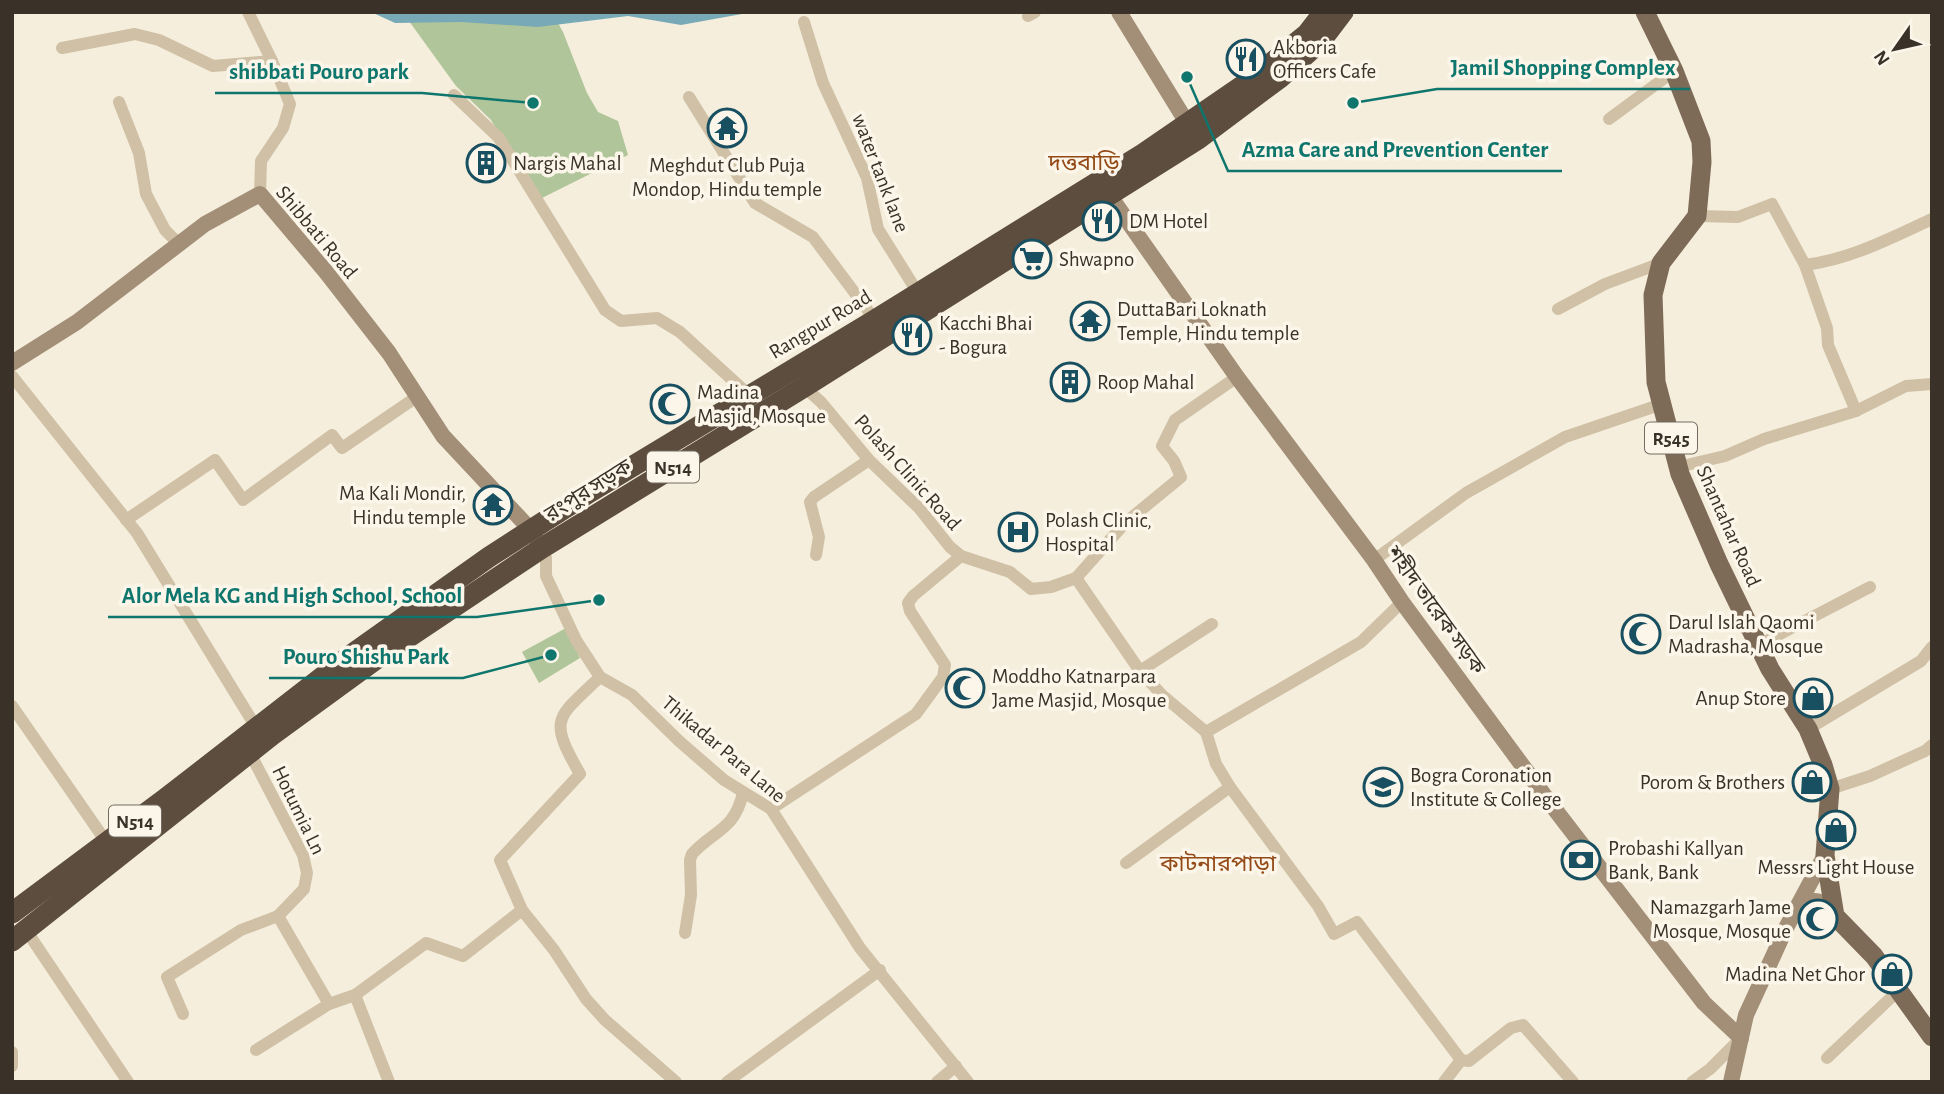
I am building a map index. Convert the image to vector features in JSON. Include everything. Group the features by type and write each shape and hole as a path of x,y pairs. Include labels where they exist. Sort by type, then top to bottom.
{"highway":[{"name":"রংপুর সড়ক","path":"1192,132 1307,34 1324,12"},
{"name":"রংপুর সড়ক","path":"12,913 107,843 542,548 804,387 1105,188 1281,78 1321,41 1343,12"},
{"name":"Rangpur Road","path":"257,741 348,657 530,529 918,293 1105,188"},
{"name":"রংপুর সড়ক","path":"19,936 257,741"}],"main road":[{"path":"1652,15 1701,141 1698,216"},
{"name":"Shantahar Road","path":"1698,216 1661,263 1653,295 1656,382 1678,467 1719,564 1770,668 1808,729 1823,765 1830,789 1825,855"},
{"name":"R545","path":"1825,855 1835,916"},
{"path":"1835,916 1874,956 1932,1037"}],"street":[{"path":"248,12 290,104 283,128 261,161 260,194"},
{"path":"1119,12 1192,132"},
{"name":"water tank lane","path":"804,22 823,83 867,178 878,229 918,293"},
{"path":"62,48 135,34 159,40 213,66 272,61"},
{"path":"1609,120 1674,71"},
{"path":"454,95 499,138 605,310 621,321 657,318 680,332 749,394"},
{"path":"689,97 755,203 813,237 875,320"},
{"path":"119,102 139,153 146,194 165,230 180,245"},
{"name":"শহীদ তারেক সড়ক","path":"1105,188 1237,377 1550,803 1704,1003 1741,1038"},
{"name":"Shibbati Road","path":"12,363 77,322 205,224 260,194 326,272 389,353 443,436 530,529 542,548"},
{"path":"1698,216 1738,217 1772,204 1805,265 1827,328 1828,345 1856,411"},
{"path":"1805,265 1830,262 1864,250 1932,219"},
{"path":"1558,309 1605,284 1661,263"},
{"name":"Hotumia Ln","path":"12,376 136,533 187,612 257,741 303,855 307,873 304,889 278,916"},
{"path":"1237,377 1175,419 1162,446 1174,461 1181,477 1125,523 1076,578 1140,671 1162,695 1206,732 1216,764 1230,787 1318,906 1335,934 1357,922 1461,1060 1469,1061 1511,1028 1523,1025 1573,1082"},
{"path":"1678,467 1725,456 1764,439 1856,411 1906,386 1932,384"},
{"name":"Polash Clinic Road","path":"804,387 821,402 869,460 919,508 950,547 961,556 1010,572 1031,589 1051,587 1076,578"},
{"path":"126,520 215,460 243,500 332,435 342,448 418,396"},
{"path":"1374,560 1465,493 1564,437 1662,404"},
{"path":"816,555 819,537 810,502 869,460"},
{"name":"Thikadar Para Lane","path":"542,548 546,558 546,576 576,640 600,677 632,695 679,741 743,793 771,809 855,939 968,1082"},
{"path":"771,809 916,714 937,687 943,677 945,665 910,611 908,603 961,556"},
{"path":"1759,645 1870,587"},
{"path":"1206,732 1361,642 1402,602"},
{"path":"1140,671 1212,624"},
{"path":"1808,729 1921,661 1932,647"},
{"path":"600,677 565,710 559,725 563,743 580,774 500,860 522,910 554,950 586,999 676,1082"},
{"path":"12,706 107,843"},
{"path":"1830,789 1870,776 1926,751 1932,745"},
{"path":"1126,863 1230,787"},
{"path":"685,933 691,895 692,853 730,823 739,808 743,793"},
{"path":"1731,1082 1746,1015 1786,928 1825,855"},
{"path":"1798,907 1814,900 1821,902 1835,916"},
{"path":"256,1050 329,1004 355,995 426,943 463,956 522,910"},
{"path":"183,1014 167,977 240,930 278,916 329,1004"},
{"path":"19,936 128,1082"},
{"path":"727,1082 880,970"},
{"path":"1828,1058 1898,991"},
{"path":"355,995 389,1082"},
{"path":"1692,1082 1710,1069 1741,1038"},
{"path":"12,1052 12,1066"},
{"path":"1444,1082 1461,1060"},
{"path":"937,1082 956,1066"}],"green space":[{"path":"552,12 598,112 618,121 628,155 538,200 491,120 456,86 406,17"},
{"path":"566,628 580,658 539,683 522,652"}],"water":[{"path":"371,12 753,12 681,25 628,16 538,27 461,22 395,23"}],"place":[{"name":"Akboria Officers Cafe","path":"1246,59"},
{"name":"Azma Care and Prevention Center","path":"1187,77"},
{"name":"shibbati Pouro park","path":"533,103"},
{"name":"Jamil Shopping Complex","path":"1353,103"},
{"name":"Meghdut Club Puja Mondop, Hindu temple","path":"727,128"},
{"name":"Nargis Mahal","path":"486,163"},
{"name":"DM Hotel","path":"1102,221"},
{"name":"Shwapno","path":"1032,259"},
{"name":"DuttaBari Loknath Temple, Hindu temple","path":"1090,321"},
{"name":"Kacchi Bhai - Bogura","path":"912,335"},
{"name":"Roop Mahal","path":"1070,382"},
{"name":"Madina Masjid, Mosque","path":"670,404"},
{"name":"Ma Kali Mondir, Hindu temple","path":"493,505"},
{"name":"Polash Clinic, Hospital","path":"1018,532"},
{"name":"Alor Mela KG and High School, School","path":"599,600"},
{"name":"Darul Islah Qaomi Madrasha, Mosque","path":"1641,634"},
{"name":"Pouro Shishu Park","path":"551,655"},
{"name":"Moddho Katnarpara Jame Masjid, Mosque","path":"965,688"},
{"name":"Anup Store","path":"1813,698"},
{"name":"Porom & Brothers","path":"1812,782"},
{"name":"Bogra Coronation Institute & College","path":"1383,787"},
{"name":"Messrs Light House","path":"1836,830"},
{"name":"Probashi Kallyan Bank, Bank","path":"1581,860"},
{"name":"Namazgarh Jame Mosque, Mosque","path":"1818,919"},
{"name":"Madina Net Ghor","path":"1892,974"}],"district":[{"name":"দত্তবাড়ি","path":"1084,162"},
{"name":"কাটনারপাড়া","path":"1218,863"}]}
